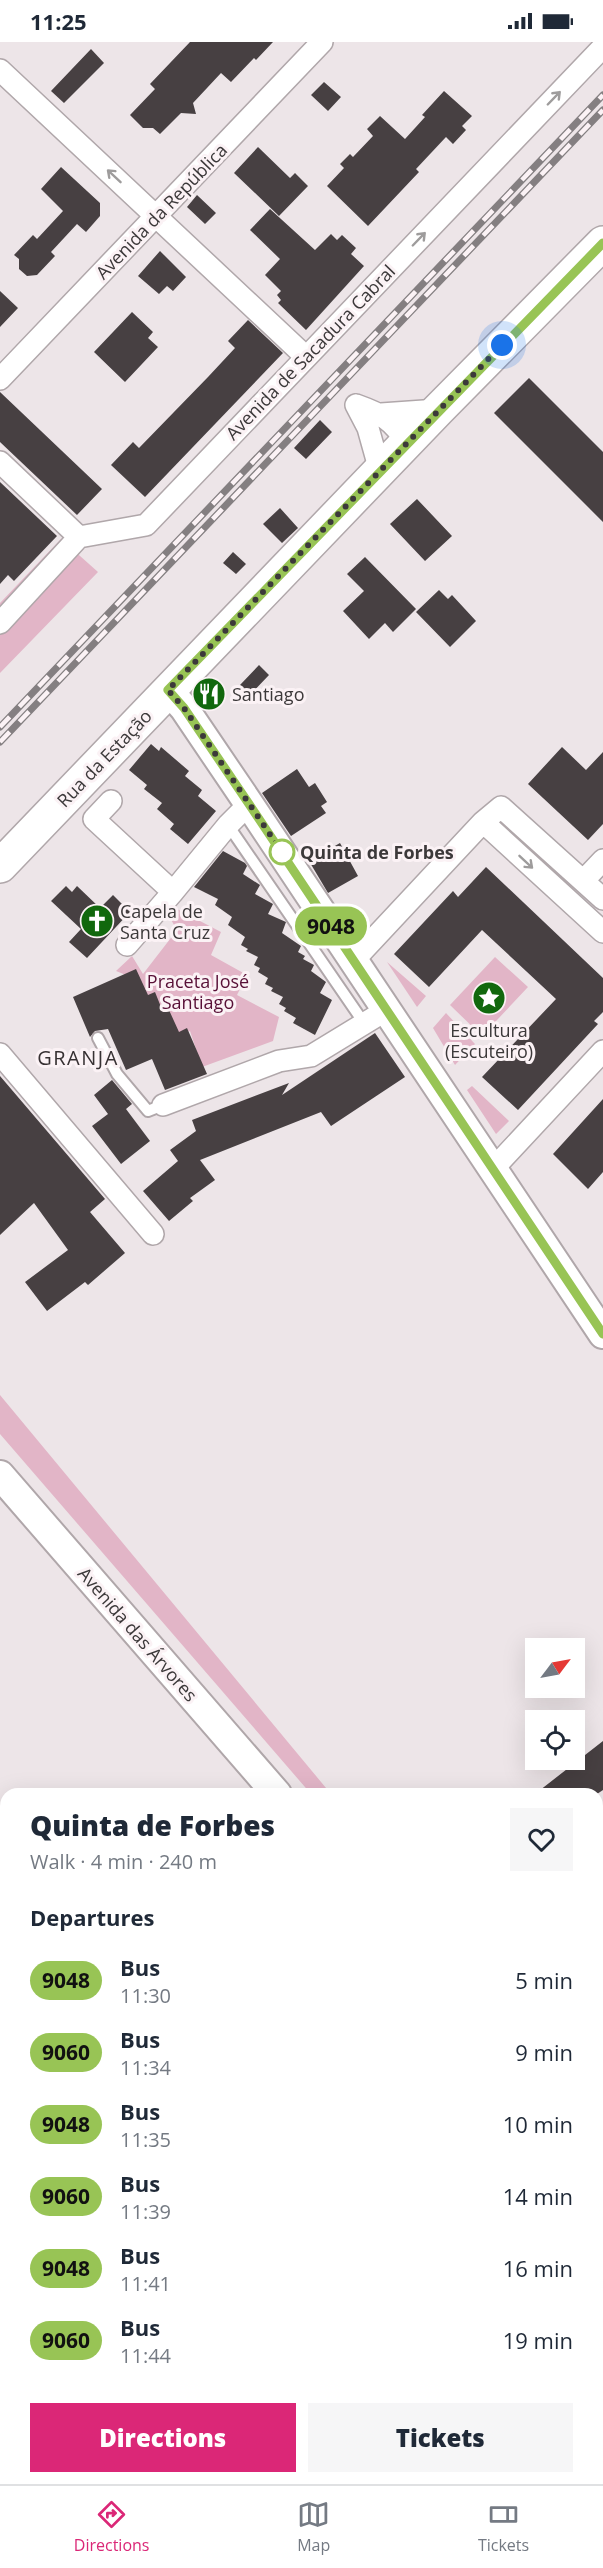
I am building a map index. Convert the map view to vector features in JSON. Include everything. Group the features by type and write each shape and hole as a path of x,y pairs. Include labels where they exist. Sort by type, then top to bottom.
{"main road":[{"name":"Rua da Estação","path":"0,866 407,442 603,243"},
{"path":"168,690 184,708 388,1009 603,1334"},
{"name":"Avenida das Árvores","path":"0,1475 272,1788"}],"street":[{"name":"Avenida da República","path":"0,379 322,42"},
{"name":"Avenida de Sacadura Cabral","path":"79,537 146,525 603,46"},
{"path":"0,70 306,357"},
{"path":"375,421 438,410"},
{"path":"375,421 388,440 407,442"},
{"path":"375,421 380,471"},
{"path":"0,462 79,537 0,623"},
{"path":"111,801 94,819 173,892"},
{"path":"127,945 228,825 249,804"},
{"path":"354,960 483,822 501,807 603,899"},
{"path":"483,822 603,932"},
{"path":"584,880 603,860"},
{"path":"163,1105 279,1061 311,1056 388,1009"},
{"path":"493,1169 603,1052"},
{"path":"0,1054 153,1234"}],"lane":[{"path":"228,825 364,1023"},
{"path":"98,1038 117,1074 148,1111 163,1105"}],"green space":[{"path":"61,539 98,572 0,673 0,603"},
{"name":"Praceta José Santiago","path":"177,909 221,932 211,955 247,975 237,995 279,1017 273,1041 202,1067 190,1031 176,1036 131,977 116,971 132,956 143,974 177,930 170,918"},
{"path":"495,957 528,987 482,1036 450,1005"},
{"path":"387,962 426,996 417,1007"},
{"path":"446,1013 475,1044 455,1065 433,1028"},
{"path":"472,1086 509,1121 496,1134 467,1090"},
{"path":"0,1395 326,1788 306,1788 0,1434"}],"building":[{"path":"190,42 273,42 231,82 221,73 193,103 196,114 181,113 160,134 153,128 143,128 130,115 155,89 150,84"},
{"path":"91,49 104,63 64,103 51,91"},
{"path":"324,82 341,97 328,111 311,95"},
{"path":"444,91 472,116 462,126 466,130 453,144 446,137 416,169 419,172 368,226 327,186 344,168 340,164 350,154 353,157 373,136 367,129 380,116 405,139 425,117 422,115"},
{"path":"258,147 290,178 295,173 308,186 279,216 234,173"},
{"path":"61,167 100,203 100,216 86,232 77,224 51,252 55,256 37,275 27,276 19,269 19,259 14,255 33,235 37,239 63,211 41,189"},
{"path":"197,195 216,213 205,224 187,207"},
{"path":"270,209 315,250 331,234 337,240 342,235 356,248 351,254 364,266 306,330 278,303 281,300 277,295 281,291 265,275 280,259 250,230"},
{"path":"160,251 186,277 173,291 167,286 159,294 138,276"},
{"path":"0,291 18,308 0,327"},
{"path":"132,312 153,332 148,338 158,347 125,382 94,352"},
{"path":"248,320 283,353 145,497 111,465 133,442 139,448 208,377 235,348 228,341"},
{"path":"529,378 603,452 603,522 494,413"},
{"path":"0,392 102,489 77,515 0,442"},
{"path":"320,420 332,432 306,459 294,448"},
{"path":"0,482 57,536 14,581 8,575 0,584"},
{"path":"417,499 452,536 425,561 390,524"},
{"path":"280,508 298,528 282,543 263,524"},
{"path":"233,552 246,564 236,574 223,563"},
{"path":"365,557 416,609 393,632 385,623 369,639 343,611 364,591 347,574"},
{"path":"439,590 448,599 452,595 476,621 450,647 416,612"},
{"path":"259,665 269,675 250,695 240,685"},
{"path":"151,744 159,751 161,747 189,771 185,776 202,790 198,796 216,811 188,844 170,829 174,824 157,809 162,803 144,789 147,785 129,770"},
{"path":"562,747 586,770 603,752 603,824 588,840 528,784"},
{"path":"297,769 309,787 315,783 327,802 321,806 326,813 291,836 262,793"},
{"path":"340,843 358,876 328,893 309,861"},
{"path":"223,851 245,863 247,866 243,874 260,885 255,894 273,904 268,914 286,922 282,933 301,946 298,952 305,956 303,959 314,965 311,971 326,982 320,993 332,1000 315,1035 293,1023 296,1018 284,1011 286,1008 279,1004 283,997 271,991 273,988 265,984 268,978 258,972 260,968 254,965 258,957 246,951 248,949 241,945 245,937 228,925 232,917 215,905 218,899 194,887"},
{"path":"486,867 603,978 603,1012 594,1021 598,1024 518,1110 482,1077 556,999 482,930 429,987 394,954 453,891 458,897"},
{"name":"Capela de Santa Cruz","path":"66,886 72,892 77,886 100,908 113,895 130,912 87,958 69,942 81,929 51,901"},
{"path":"136,969 148,995 155,992 163,1012 169,1010 179,1032 187,1028 207,1074 165,1090 152,1059 126,1070 108,1029 95,1031 90,1037 73,997"},
{"path":"375,1033 405,1077 331,1126 321,1112 200,1160 215,1180 190,1198 193,1201 169,1221 143,1191 178,1161 170,1150 196,1131 192,1120 289,1083 282,1095"},
{"path":"0,1076 105,1199 90,1212 125,1253 88,1285 85,1282 47,1311 25,1282 68,1250 34,1203 0,1235"},
{"path":"112,1080 132,1104 126,1109 150,1141 121,1164 92,1126 108,1114 94,1095"},
{"path":"603,1099 603,1172 588,1189 553,1154"},
{"path":"603,1741 603,1788 543,1788 566,1770 585,1770 585,1755"}],"railway":[{"path":"0,727 603,95"},
{"path":"0,742 603,110"}],"bus line":[{"name":"9048","path":"603,243 168,690 184,708 388,1009 603,1334"}],"place":[{"name":"Santiago","path":"209,694"},
{"name":"Quinta de Forbes","path":"282,852"},
{"name":"Capela de Santa Cruz","path":"97,921"},
{"name":"Escultura (Escuteiro)","path":"489,998"}],"district":[{"name":"GRANJA","path":"78,1057"}],"route":[{"path":"282,852 184,708 168,690 502,345"}]}
